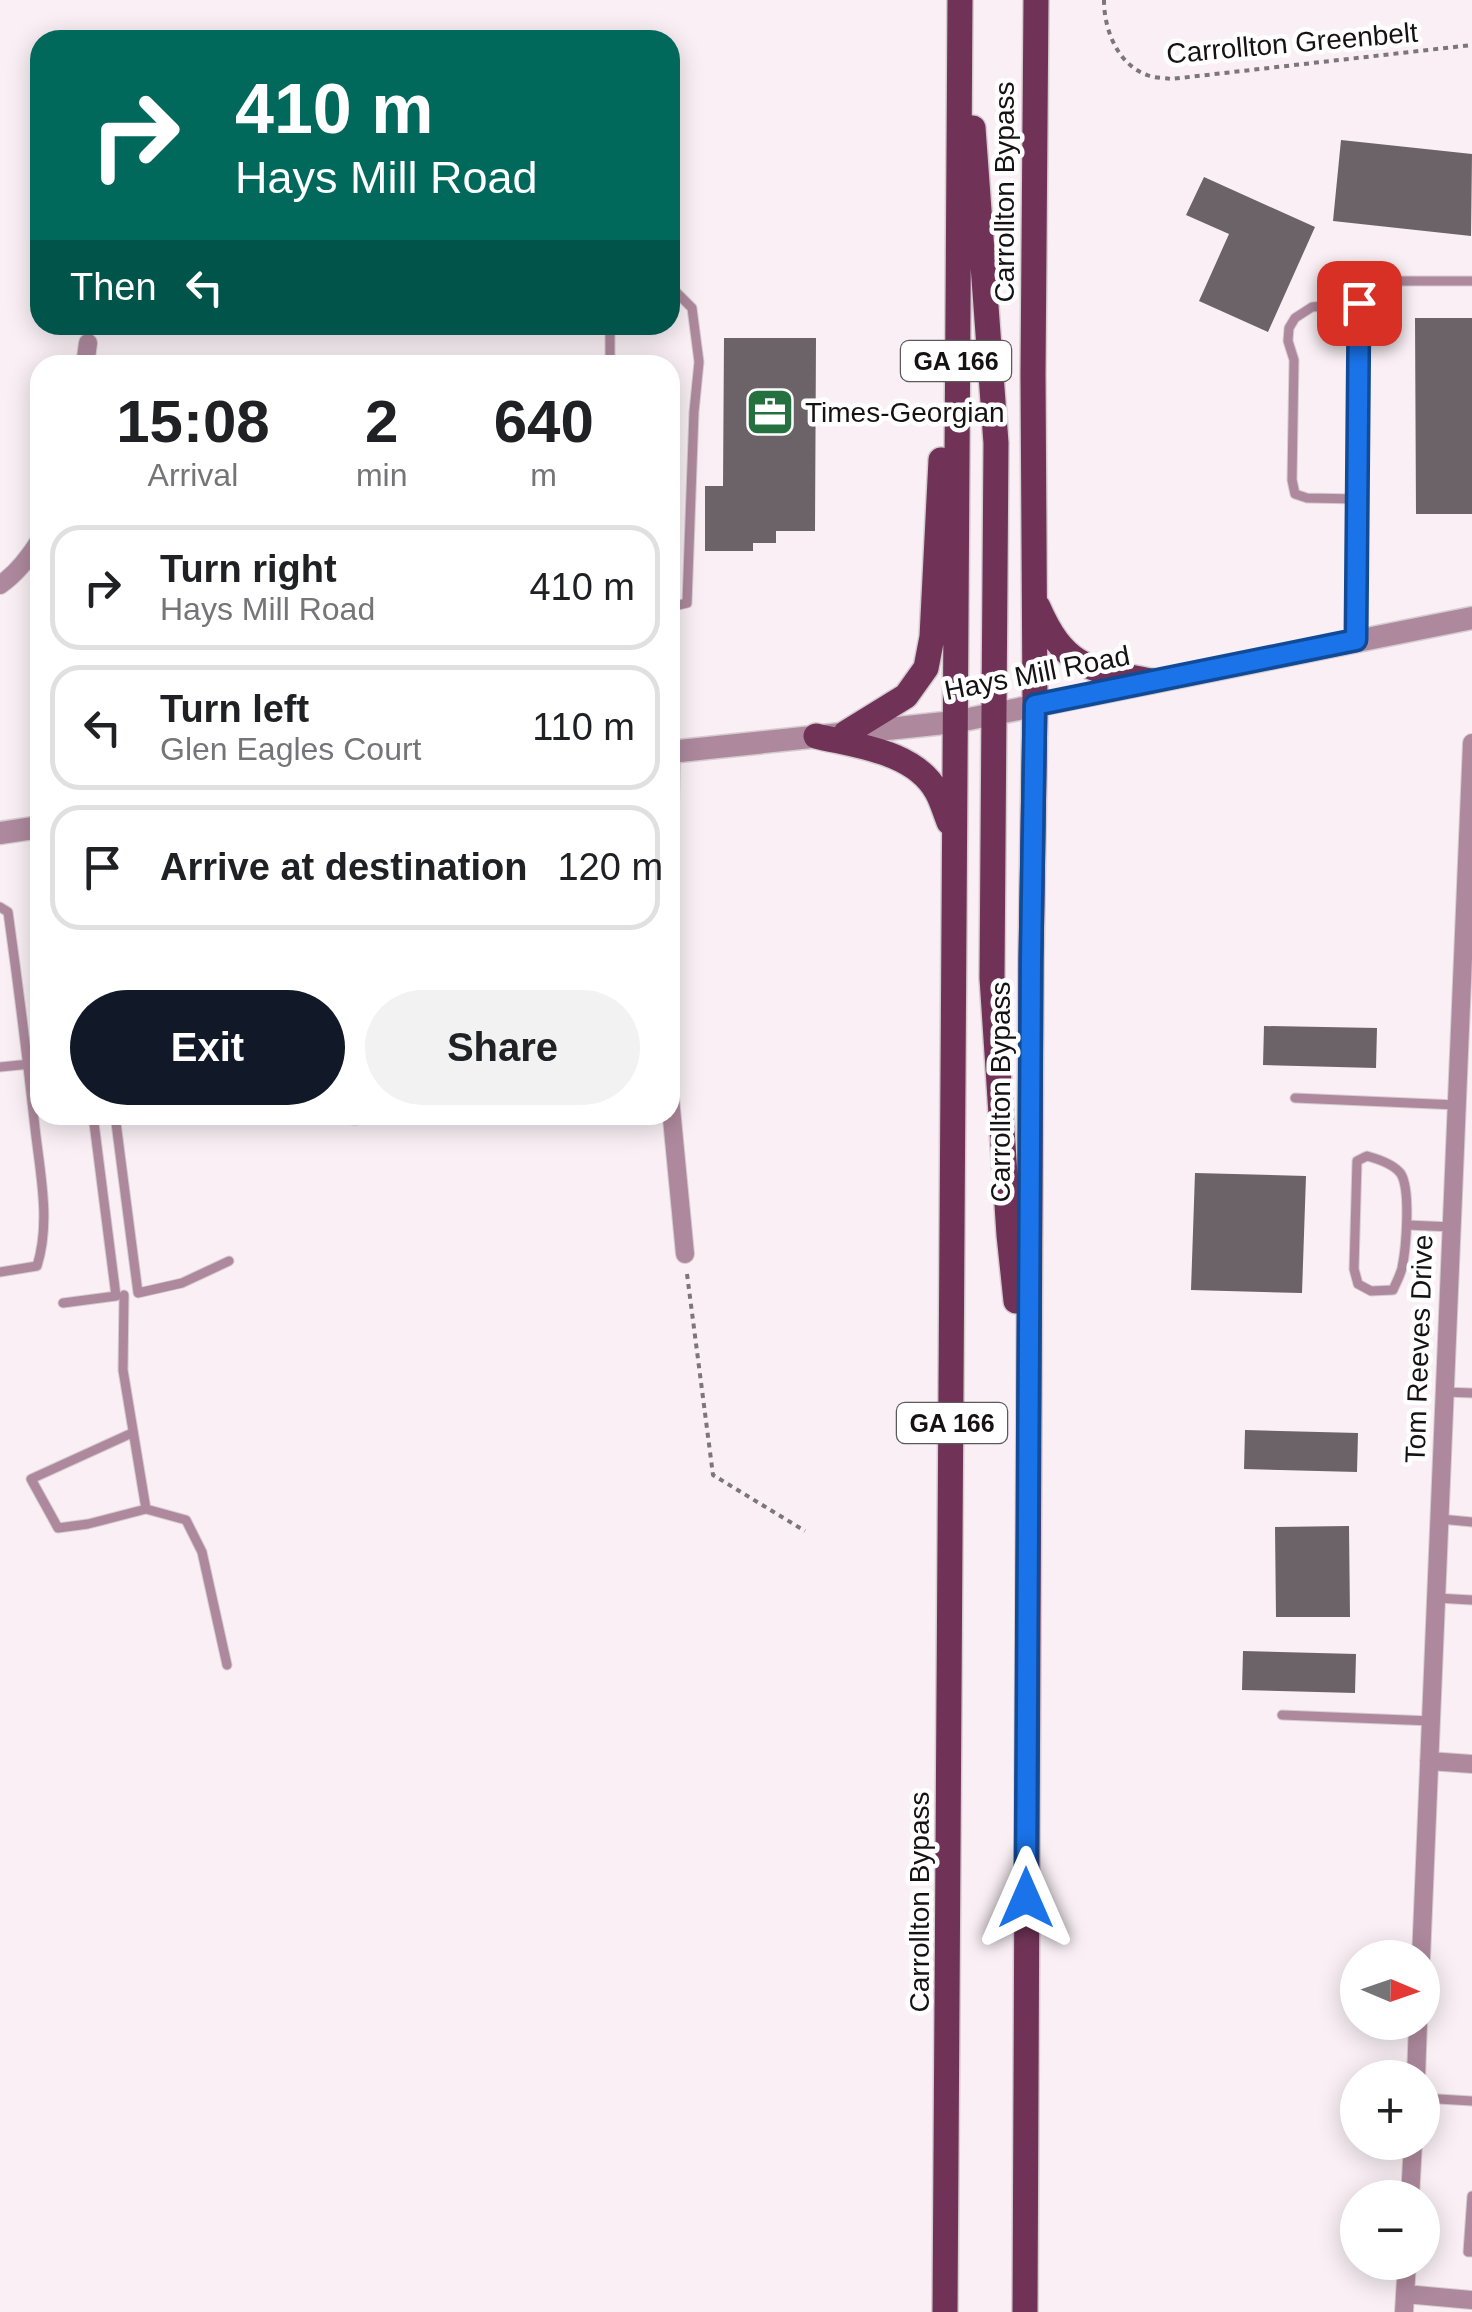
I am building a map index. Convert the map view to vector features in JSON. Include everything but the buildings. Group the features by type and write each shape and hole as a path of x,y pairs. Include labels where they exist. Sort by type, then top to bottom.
{"main road":[{"name":"Carrollton Bypass","path":"945,2312 960,0"},
{"name":"Carrollton Bypass","path":"1024,2312 1036,0"},
{"path":"960,29 974,140 996,443 992,978 1009,1236 1029,1411"},
{"path":"846,733 906,696 926,668 932,637 938,476 956,366"},
{"path":"1034,599 1058,646 1072,659 1093,670 1150,681"},
{"path":"816,736 904,760 936,790 954,835"}],"street":[{"path":"1356,640 1359,303"},
{"path":"86,355 88,343"},
{"path":"0,584 30,555"},
{"name":"Hays Mill Road","path":"680,751 954,722 1472,618"},
{"name":"Tom Reeves Drive","path":"1422,1940 1457,1105 1466,1052 1472,743"},
{"path":"0,832 30,828"},
{"path":"672,1125 684,1254"},
{"path":"1429,1761 1472,1764"},
{"path":"1404,2303 1472,2300"}],"lane":[{"path":"1357,499 1307,498 1295,494 1294,360 1289,328 1295,318 1312,308 1359,303 1388,281 1472,281"},
{"path":"680,296 692,308 698,362 686,603 680,604"},
{"path":"0,907 8,912 30,1083"},
{"path":"0,1067 28,1066"},
{"path":"1295,1098 1457,1105"},
{"path":"0,1272 37,1266 44,1245 35,1125"},
{"path":"94,1125 120,1296 123,1370 146,1509"},
{"path":"116,1125 138,1293"},
{"path":"1367,1156 1400,1172 1407,1225 1402,1272 1393,1290 1371,1291 1358,1284 1354,1269 1358,1162 1367,1156"},
{"path":"1407,1225 1452,1227"},
{"path":"63,1303 182,1284 229,1261"},
{"path":"1445,1392 1472,1394"},
{"path":"132,1432 31,1479 58,1528 146,1509 186,1520 202,1552 227,1665"},
{"path":"1440,1520 1472,1522"},
{"path":"1436,1598 1472,1600"},
{"path":"1282,1715 1431,1721"},
{"path":"1440,2099 1472,2101"},
{"path":"1472,2196 1468,2252 1472,2252"}],"path":[{"name":"Carrollton Greenbelt","path":"1104,0 1110,39 1126,60 1145,75 1171,79 1472,45"},
{"path":"684,1254 712,1475 805,1531"}],"place":[{"name":"Times-Georgian","path":"770,412"}],"route":[{"path":"1026,1898 1035,705 1356,640 1359,303"}]}
